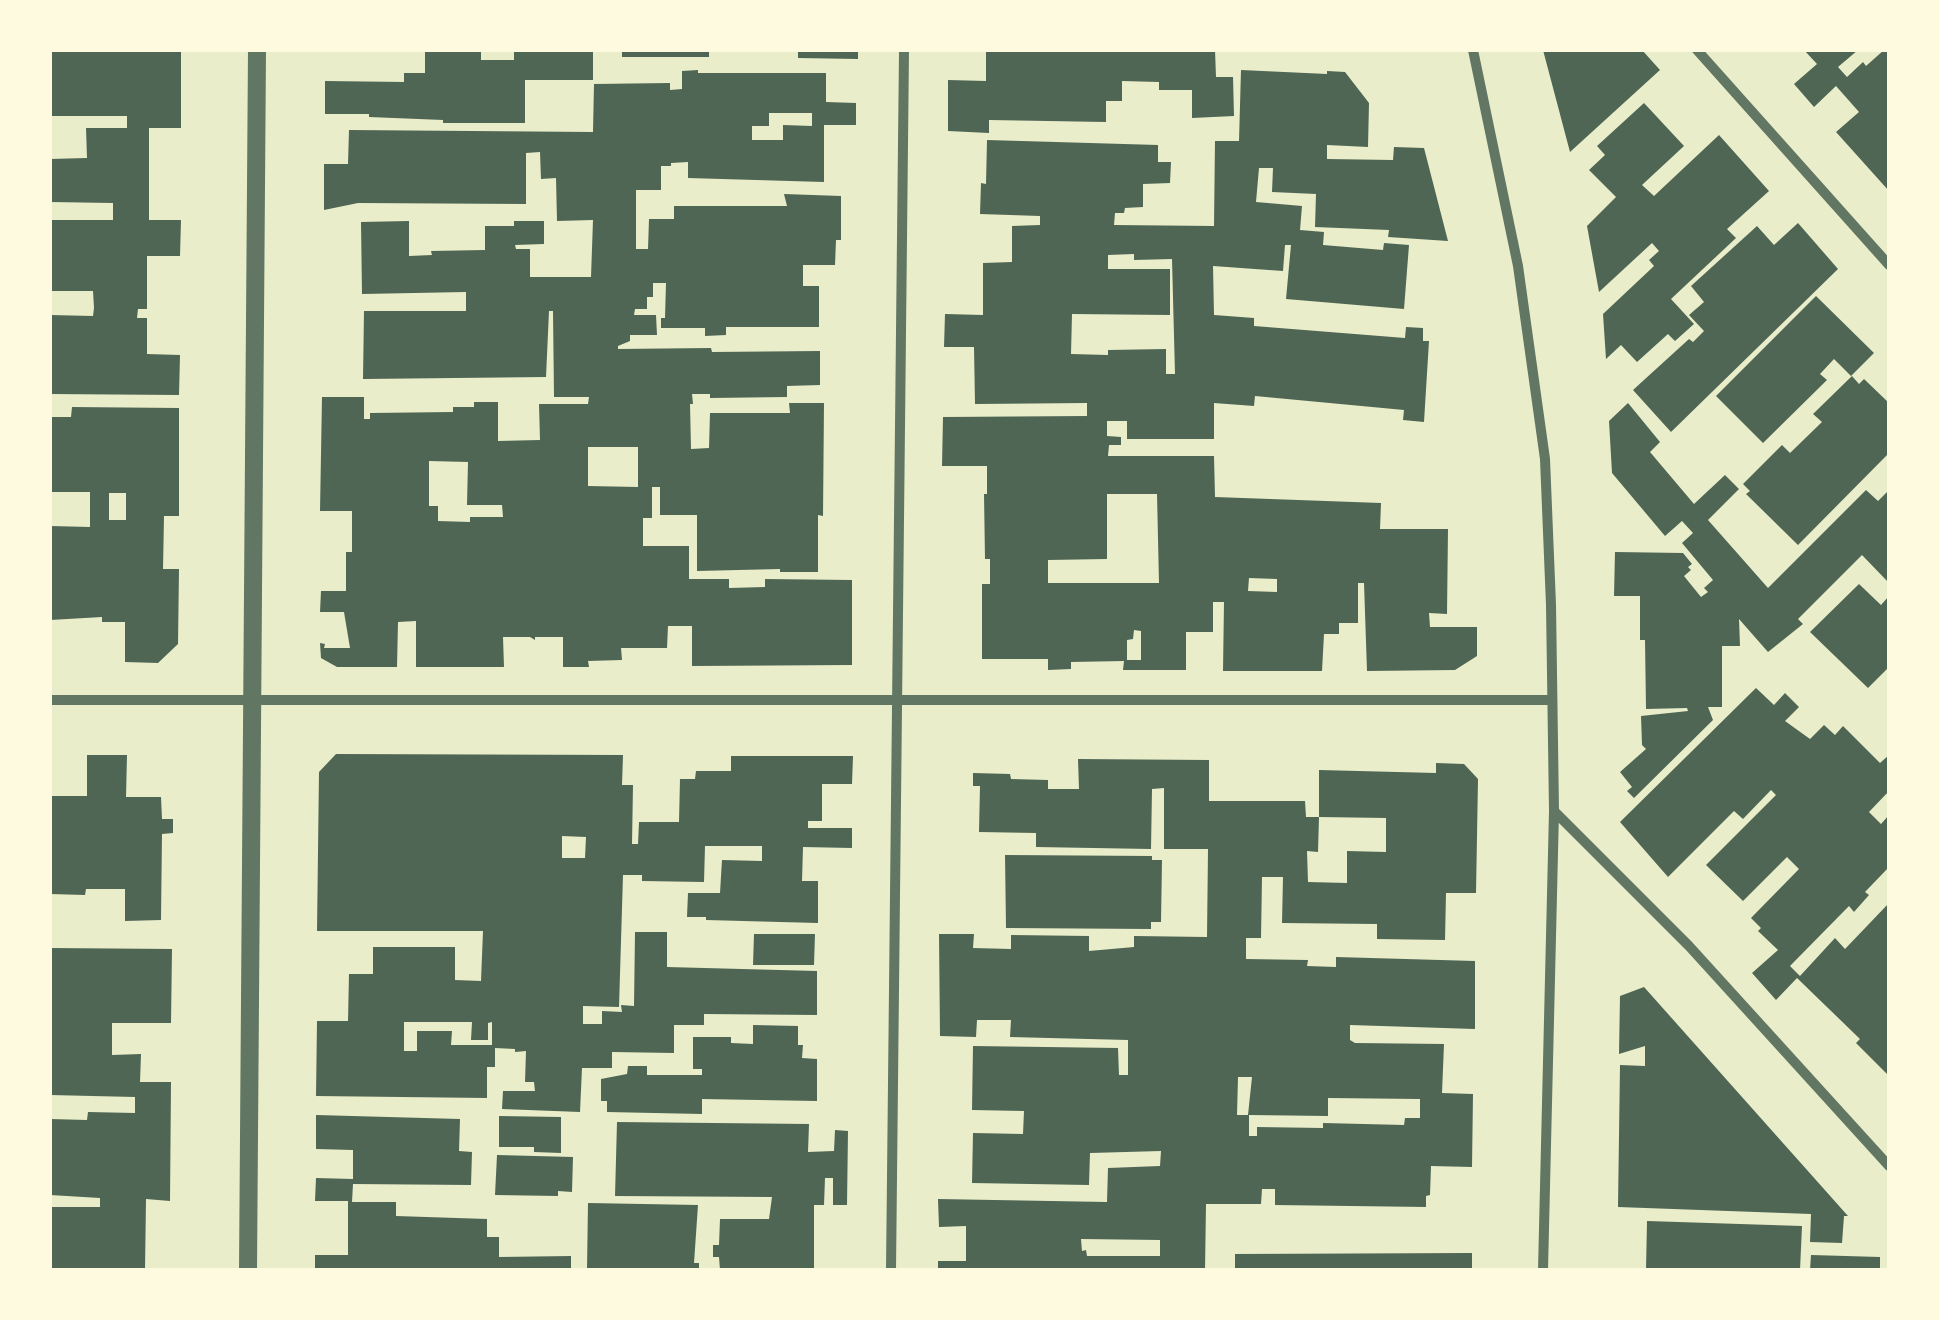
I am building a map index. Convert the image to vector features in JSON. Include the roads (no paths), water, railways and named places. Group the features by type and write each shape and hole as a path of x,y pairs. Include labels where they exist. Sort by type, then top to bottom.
{"street":[{"path":"248,1270 256,50"},
{"path":"892,1270 904,50"},
{"path":"1474,50 1518,266 1544,458 1554,811 1543,1270"},
{"path":"1697,50 1889,265"},
{"path":"50,700 1552,700"},
{"path":"1554,811 1689,946 1889,1166"}]}
